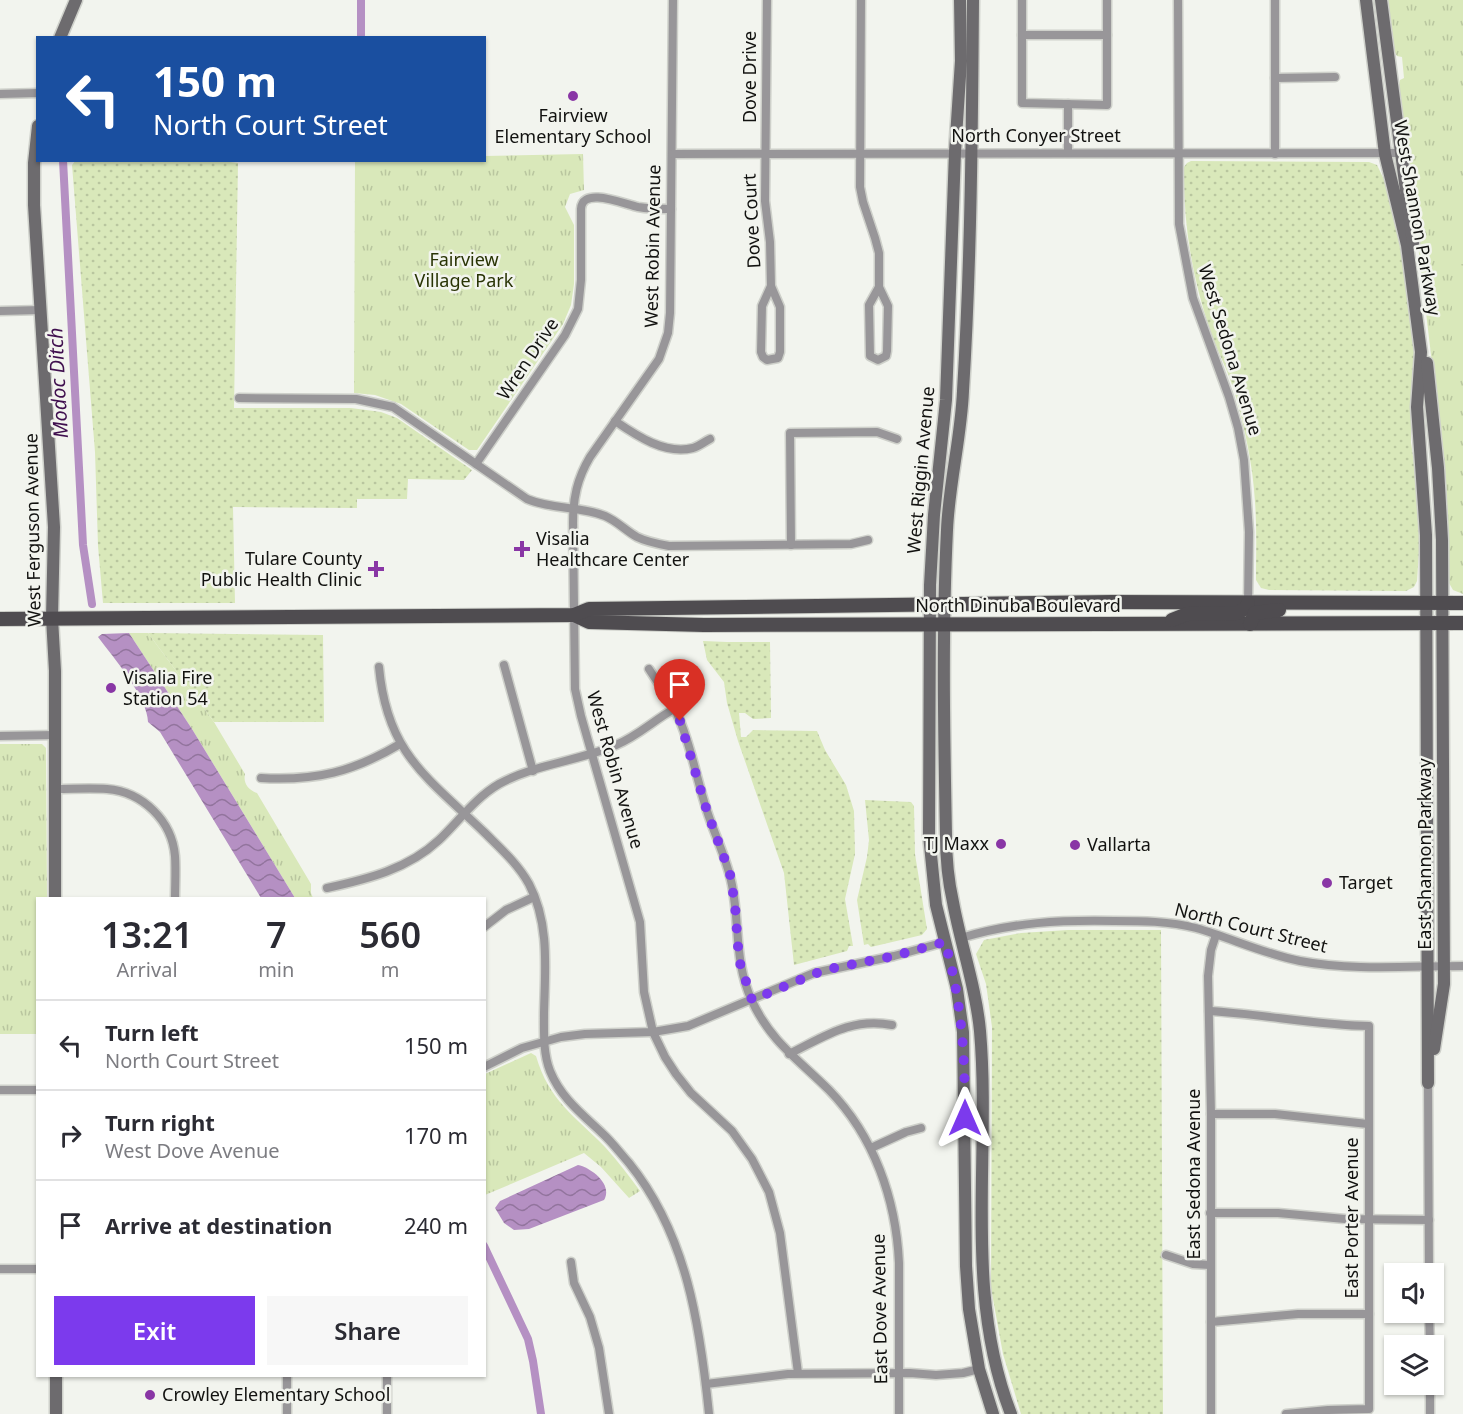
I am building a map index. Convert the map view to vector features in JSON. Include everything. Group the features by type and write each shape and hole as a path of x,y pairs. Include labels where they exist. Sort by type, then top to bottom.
{"main road":[{"path":"1161,624 1187,614 1238,613 1247,607 1248,603"},
{"path":"1250,624 1255,613 1324,603"},
{"name":"North Dinuba Boulevard","path":"0,619 574,615 589,609 930,604 1463,603"},
{"name":"North Dinuba Boulevard","path":"574,615 589,622 704,625 1463,623"}],"street":[{"path":"61,36 76,0"},
{"name":"West Robin Avenue","path":"673,0 668,333 659,358 582,471 573,498 575,688 640,922 644,992 653,1032 676,1074 691,1093 739,1140 758,1169 769,1192 780,1233 798,1373"},
{"name":"Dove Drive","path":"765,154 767,0"},
{"path":"861,0 861,195 879,253 879,286 880,293 886,301 888,317 886,356 878,360 870,356 869,305 879,286"},
{"name":"West Riggin Avenue","path":"960,0 961,61 955,152 946,408 933,524 929,623 929,826 934,887 957,989 964,1041 967,1291 972,1335 993,1414"},
{"name":"West Riggin Avenue","path":"973,0 972,152 964,371 960,432 948,522 944,623 948,876 977,1005 982,1066"},
{"path":"1022,0 1022,103 1107,105 1107,0"},
{"name":"West Sedona Avenue","path":"1178,0 1179,224 1193,298 1229,397 1244,460 1249,532 1248,603"},
{"path":"1275,0 1275,154"},
{"name":"West Shannon Parkway","path":"1366,0 1385,154 1407,245 1421,352 1418,424 1425,507 1426,623"},
{"path":"1372,0 1379,58 1383,68 1390,74"},
{"name":"West Shannon Parkway","path":"1381,0 1412,228 1438,468 1441,514 1442,624"},
{"path":"1022,35 1107,35"},
{"path":"1275,78 1335,77"},
{"path":"0,94 36,93"},
{"path":"1068,104 1068,153"},
{"name":"North Conyer Street","path":"672,154 1400,153"},
{"name":"Dove Court","path":"765,154 765,201 771,250 771,286 780,307 780,352 778,358 767,360 761,351 762,306 771,286"},
{"name":"West Ferguson Avenue","path":"36,162 34,205 54,527 52,618 55,671 56,897"},
{"name":"Wren Drive","path":"476,464 573,322 580,296 581,204 584,200 591,197 640,207 671,209"},
{"path":"951,289 957,312 957,361 964,371"},
{"path":"0,311 40,310"},
{"path":"239,398 356,399 393,407 527,499 549,507 607,517 636,536 650,542 669,546 791,545 851,544 868,540"},
{"path":"615,421 636,436 665,447 694,448 710,439"},
{"path":"791,545 790,434 877,432 897,439"},
{"name":"East Shannon Parkway","path":"1426,623 1429,1263"},
{"name":"East Shannon Parkway","path":"1428,1083 1444,984 1442,624"},
{"path":"504,665 533,771"},
{"path":"379,667 385,707 400,744 414,764 509,856 529,885 540,913 544,940 544,1041 550,1071 561,1092 577,1111 604,1134 630,1165 660,1211 675,1241 693,1300 708,1414"},
{"name":"East Dove Avenue","path":"649,669 674,709 684,733 707,811 730,874 739,960 752,1000 770,1032 789,1054 842,1104 871,1148 890,1198 898,1244 899,1414"},
{"path":"1427,697 1436,740 1437,789 1444,796"},
{"path":"327,888 368,878 406,863 440,839 480,797 501,783 627,740 674,709"},
{"path":"0,736 55,735"},
{"path":"261,778 288,780 321,777 368,762 400,744"},
{"path":"56,789 109,789 128,794 144,802 158,815 170,833 175,856 175,897"},
{"path":"1427,795 1437,806 1437,852 1444,884"},
{"path":"929,826 947,922 951,934 956,938 961,938"},
{"path":"486,925 506,910 534,897"},
{"name":"North Court Street","path":"961,938 1021,924 1066,920 1159,922 1196,928 1279,956 1331,966 1355,968 1463,966"},
{"name":"East Sedona Avenue","path":"1211,1414 1211,1114 1208,976 1211,950 1216,935"},
{"path":"486,1066 522,1048 544,1041 585,1034 653,1032 697,1023 824,970 894,956 945,942 956,946 975,1043 982,1066 984,1300 994,1359 1011,1414"},
{"name":"East Porter Avenue","path":"1209,1011 1248,1013 1332,1026 1369,1026 1370,1409 1286,1414"},
{"path":"789,1054 841,1028 858,1023 892,1024"},
{"path":"0,1090 36,1090"},
{"path":"1211,1114 1275,1114 1368,1124"},
{"path":"871,1148 906,1132 921,1128"},
{"path":"1210,1213 1278,1213 1369,1220 1429,1220"},
{"path":"1166,1255 1193,1264 1210,1265"},
{"path":"571,1262 574,1283 590,1317 599,1348 609,1414"},
{"path":"0,1269 36,1269"},
{"path":"1211,1322 1289,1314 1369,1314"},
{"path":"705,1384 798,1373 948,1374 980,1369"},
{"path":"56,1377 56,1414"},
{"path":"287,1377 287,1414"},
{"path":"387,1377 387,1414"},
{"path":"1430,1395 1430,1414"}],"green space":[{"path":"1388,0 1463,0 1463,594 1453,590 1449,583 1446,481 1399,85 1400,80 1404,78 1402,57 1397,56 1394,51"},
{"path":"1452,93 1463,93 1463,171 1452,171"},
{"name":"Fairview Village Park","path":"583,154 584,190 570,194 565,207 574,225 574,284 571,305 563,324 477,450 469,450 401,404 375,395 354,393 355,162 486,162 486,156"},
{"path":"1191,161 1369,162 1377,165 1389,190 1405,266 1417,363 1411,442 1417,484 1420,536 1417,581 1414,587 1406,591 1269,590 1261,588 1256,580 1256,512 1248,448 1232,386 1204,310 1190,250 1185,209 1184,167"},
{"path":"74,162 238,163 234,408 351,408 381,412 397,418 472,470 464,480 408,479 407,499 357,499 357,508 233,507 235,603 103,603 98,546 95,452 72,165"},
{"path":"1452,186 1463,186 1463,264 1452,264"},
{"path":"1452,282 1463,282 1463,361 1452,361"},
{"path":"129,633 148,633 214,722 245,774 247,786 257,793 311,884 313,897 294,897 192,729"},
{"path":"148,633 323,635 324,722 214,722"},
{"path":"703,641 770,642 771,718 753,719 745,713 739,713 741,737 746,737 753,730 817,731 825,750 846,785 854,811 855,854 845,899 853,946 849,946 847,951 794,965 784,873 738,741 727,703 724,682 707,660"},
{"path":"0,744 42,744 46,748 47,897 36,897 36,1034 0,1034"},
{"path":"865,800 911,802 914,806 915,854 927,929 922,935 871,947 868,944 864,945 857,900 869,840"},
{"path":"1068,930 1161,930 1163,1414 1021,1414 1003,1354 991,1288 992,1027 986,984 976,954 984,940 1021,933"},
{"path":"531,1053 536,1056 548,1085 564,1107 610,1152 640,1191 629,1198 601,1167 584,1153 486,1195 486,1074"}],"water":[{"path":"129,633 192,729 294,897 260,897 160,732 148,722 136,690 98,637 102,634"},
{"path":"578,1165 600,1178 606,1189 604,1200 529,1229 514,1230 504,1223 495,1208 500,1201"}],"waterway":[{"name":"Modoc Ditch","path":"361,0 361,36"},
{"name":"Modoc Ditch","path":"63,162 83,545 92,604"},
{"name":"Modoc Ditch","path":"486,1250 528,1339 541,1414"}],"place":[{"name":"Fairview Elementary School","path":"573,96"},
{"name":"Visalia Healthcare Center","path":"522,549"},
{"name":"Tulare County Public Health Clinic","path":"376,569"},
{"name":"Visalia Fire Station 54","path":"111,688"},
{"name":"TJ Maxx","path":"1001,844"},
{"name":"Vallarta","path":"1075,845"},
{"name":"Target","path":"1327,883"},
{"name":"Crowley Elementary School","path":"150,1395"}],"route":[{"path":"680,721 712,827 730,874 739,960 752,1000 824,970 894,956 945,942 963,1023 965,1118"}]}
